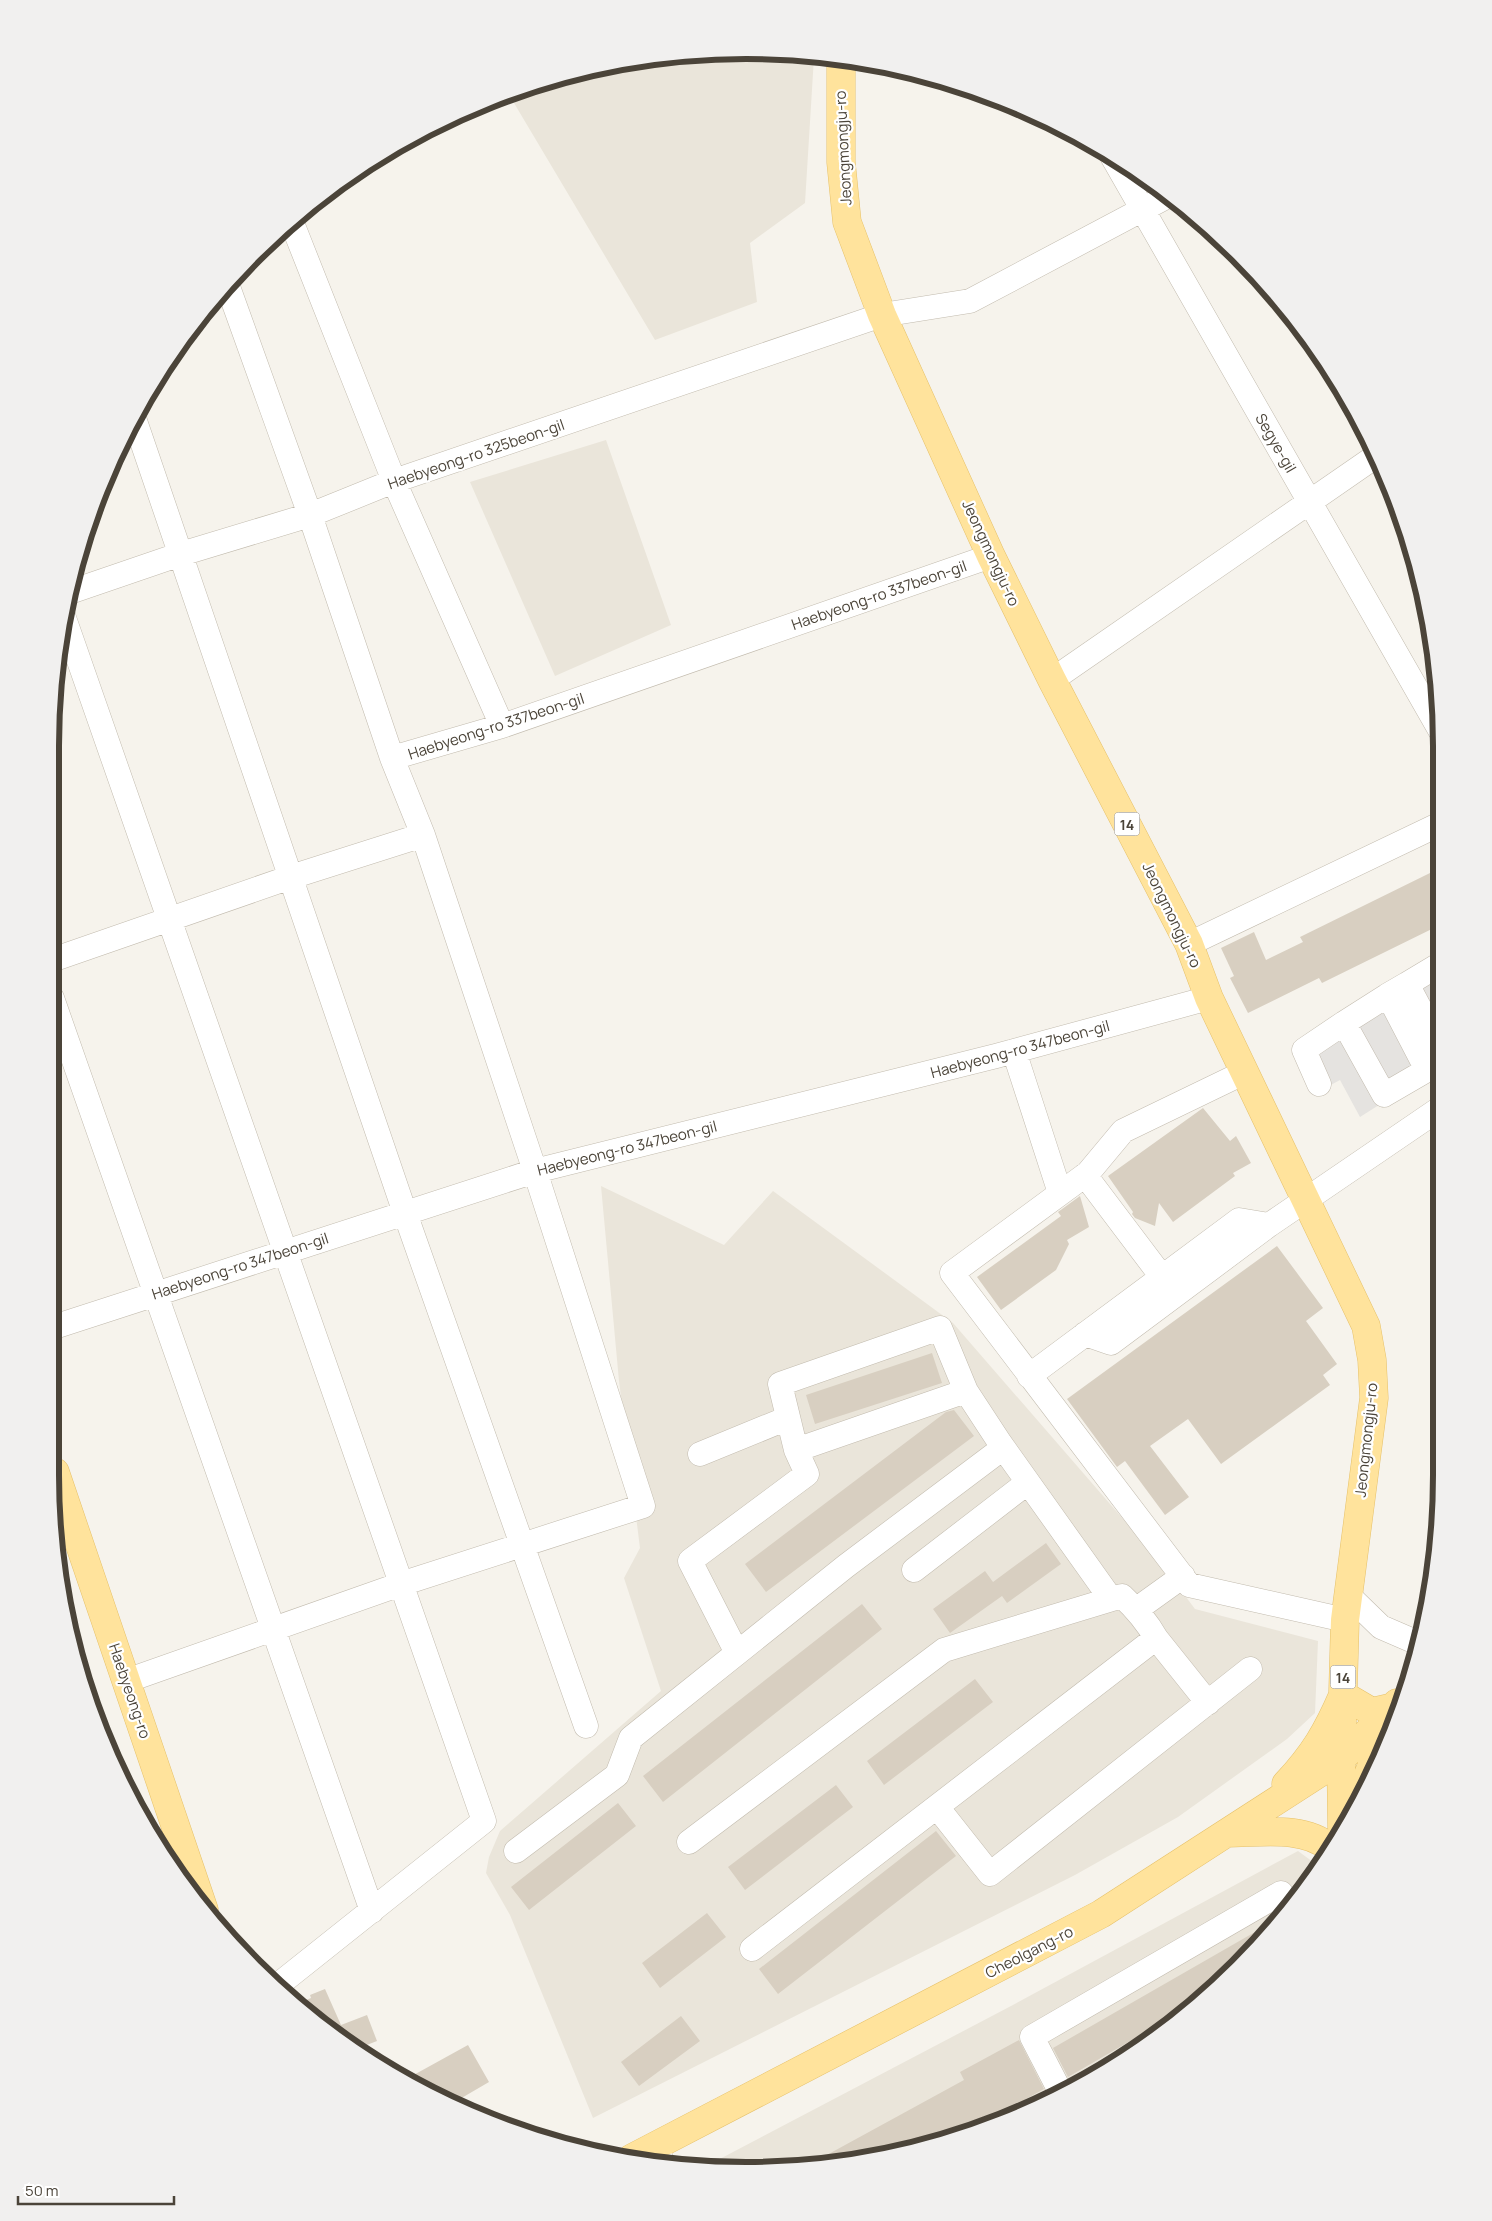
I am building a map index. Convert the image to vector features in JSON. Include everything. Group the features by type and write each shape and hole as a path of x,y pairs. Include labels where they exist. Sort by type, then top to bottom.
{"main road":[{"name":"Jeongmongju-ro","path":"841,66 841,162 847,222 882,315 991,556 1052,680 1189,944 1209,998 1305,1202 1349,1287 1366,1326 1372,1360 1374,1398 1346,1607 1341,1759 1342,1817"},
{"name":"Haebyeong-ro","path":"59,1484 196,1886"},
{"path":"1264,1809 1315,1752 1330,1725 1343,1695 1372,1712 1393,1706"},
{"name":"Cheolgang-ro","path":"651,2155 1101,1914 1341,1759 1392,1709"},
{"path":"1227,1833 1276,1832 1308,1835 1326,1844"}],"street":[{"name":"Segye-gil","path":"1120,170 1432,717"},
{"name":"Haebyeong-ro 325beon-gil","path":"77,590 181,554 310,516 394,481 882,315 970,302 1162,199"},
{"path":"294,228 394,481 502,726"},
{"path":"230,292 310,516 392,758"},
{"path":"137,428 405,1213 586,1726"},
{"path":"1052,680 1370,460"},
{"name":"Haebyeong-ro 337beon-gil","path":"522,1544 643,1506 535,1171 423,836 392,758 502,726 991,556"},
{"path":"69,632 484,1822 282,1982"},
{"path":"1189,944 1433,827"},
{"path":"59,958 291,877 423,836"},
{"path":"1319,1084 1304,1050 1433,968"},
{"path":"1397,990 1433,1054"},
{"name":"Haebyeong-ro 347beon-gil","path":"59,1325 535,1171 1014,1051 1209,998"},
{"path":"59,1018 154,1294 372,1911"},
{"path":"1344,1024 1384,1095 1433,1066"},
{"path":"1014,1051 1060,1193"},
{"path":"1244,1073 1123,1131 1085,1175 952,1273 1189,1585 1346,1607 1413,1641"},
{"path":"1086,1334 1111,1343 1269,1225 1433,1113"},
{"path":"1085,1175 1162,1277"},
{"path":"1029,1376 1239,1220 1269,1225"},
{"path":"737,1653 690,1561 807,1474 796,1450 780,1384 940,1328 966,1391 1003,1448 1112,1599"},
{"path":"796,1450 966,1391"},
{"path":"700,1454 788,1418"},
{"path":"516,1851 617,1775 631,1738 846,1566 1003,1448"},
{"path":"914,1570 1028,1483"},
{"path":"126,1681 401,1584 522,1544"},
{"path":"1136,1609 1182,1576"},
{"path":"689,1842 944,1650 1122,1596 1136,1609 1156,1638 1208,1703"},
{"path":"752,1949 1156,1638"},
{"path":"937,1807 990,1874 1250,1669"},
{"path":"1059,2086 1032,2037 1281,1893"}],"shaded area":[{"path":"746,59 814,63 805,203 750,243 757,302 655,340 514,103 526,95 568,82 656,65 701,60"},
{"path":"606,440 671,625 555,676 470,482"},
{"path":"1433,958 1433,1071 1360,1117 1340,1080 1316,1093 1295,1047"},
{"path":"601,1186 724,1245 773,1191 953,1323 1156,1557 1195,1609 1318,1641 1315,1713 1287,1739 1178,1817 1075,1875 593,2118 510,1915 486,1873 489,1857 500,1831 661,1691 624,1578 640,1548 619,1381"},
{"path":"1298,1851 1313,1862 1263,1928 1199,1992 1128,2046 1090,2070 1050,2091 1009,2110 967,2126 924,2139 880,2149 791,2161 715,2161 1011,2006"}],"building":[{"path":"1430,873 1433,879 1433,928 1322,983 1319,978 1248,1013 1230,978 1234,976 1221,948 1254,932 1266,960 1303,942 1300,937"},
{"path":"1203,1108 1230,1141 1236,1136 1251,1163 1233,1173 1235,1176 1173,1222 1159,1203 1155,1226 1135,1218 1132,1214 1133,1212 1108,1176"},
{"path":"1080,1196 1089,1227 1067,1240 1069,1244 1056,1270 1001,1310 977,1277 1061,1216 1058,1212"},
{"path":"1277,1246 1323,1308 1306,1321 1337,1364 1323,1375 1330,1385 1221,1464 1188,1419 1150,1446 1189,1497 1165,1515 1125,1461 1117,1467 1067,1399"},
{"path":"932,1353 942,1383 815,1424 806,1395"},
{"path":"954,1410 974,1436 766,1592 745,1564 946,1412"},
{"path":"1046,1543 1061,1564 1007,1603 1002,1596 950,1633 933,1609 985,1571 993,1582"},
{"path":"862,1604 882,1629 663,1802 643,1776"},
{"path":"975,1679 993,1702 884,1785 867,1761"},
{"path":"836,1785 853,1807 745,1890 728,1867"},
{"path":"618,1803 636,1826 529,1910 511,1887"},
{"path":"936,1831 956,1856 778,1994 759,1969"},
{"path":"707,1913 726,1937 660,1988 642,1963"},
{"path":"1264,1927 1199,1992 1164,2020 1068,2077 1053,2048"},
{"path":"325,1989 341,2025 367,2015 377,2041 364,2046 304,2001 311,1998 310,1995"},
{"path":"681,2016 700,2041 639,2086 621,2062"},
{"path":"1019,2040 1044,2089 999,2114 985,2119 984,2116 963,2127 924,2139 880,2149 822,2158 964,2080 960,2072"},
{"path":"468,2045 489,2082 460,2099 413,2076"}]}
